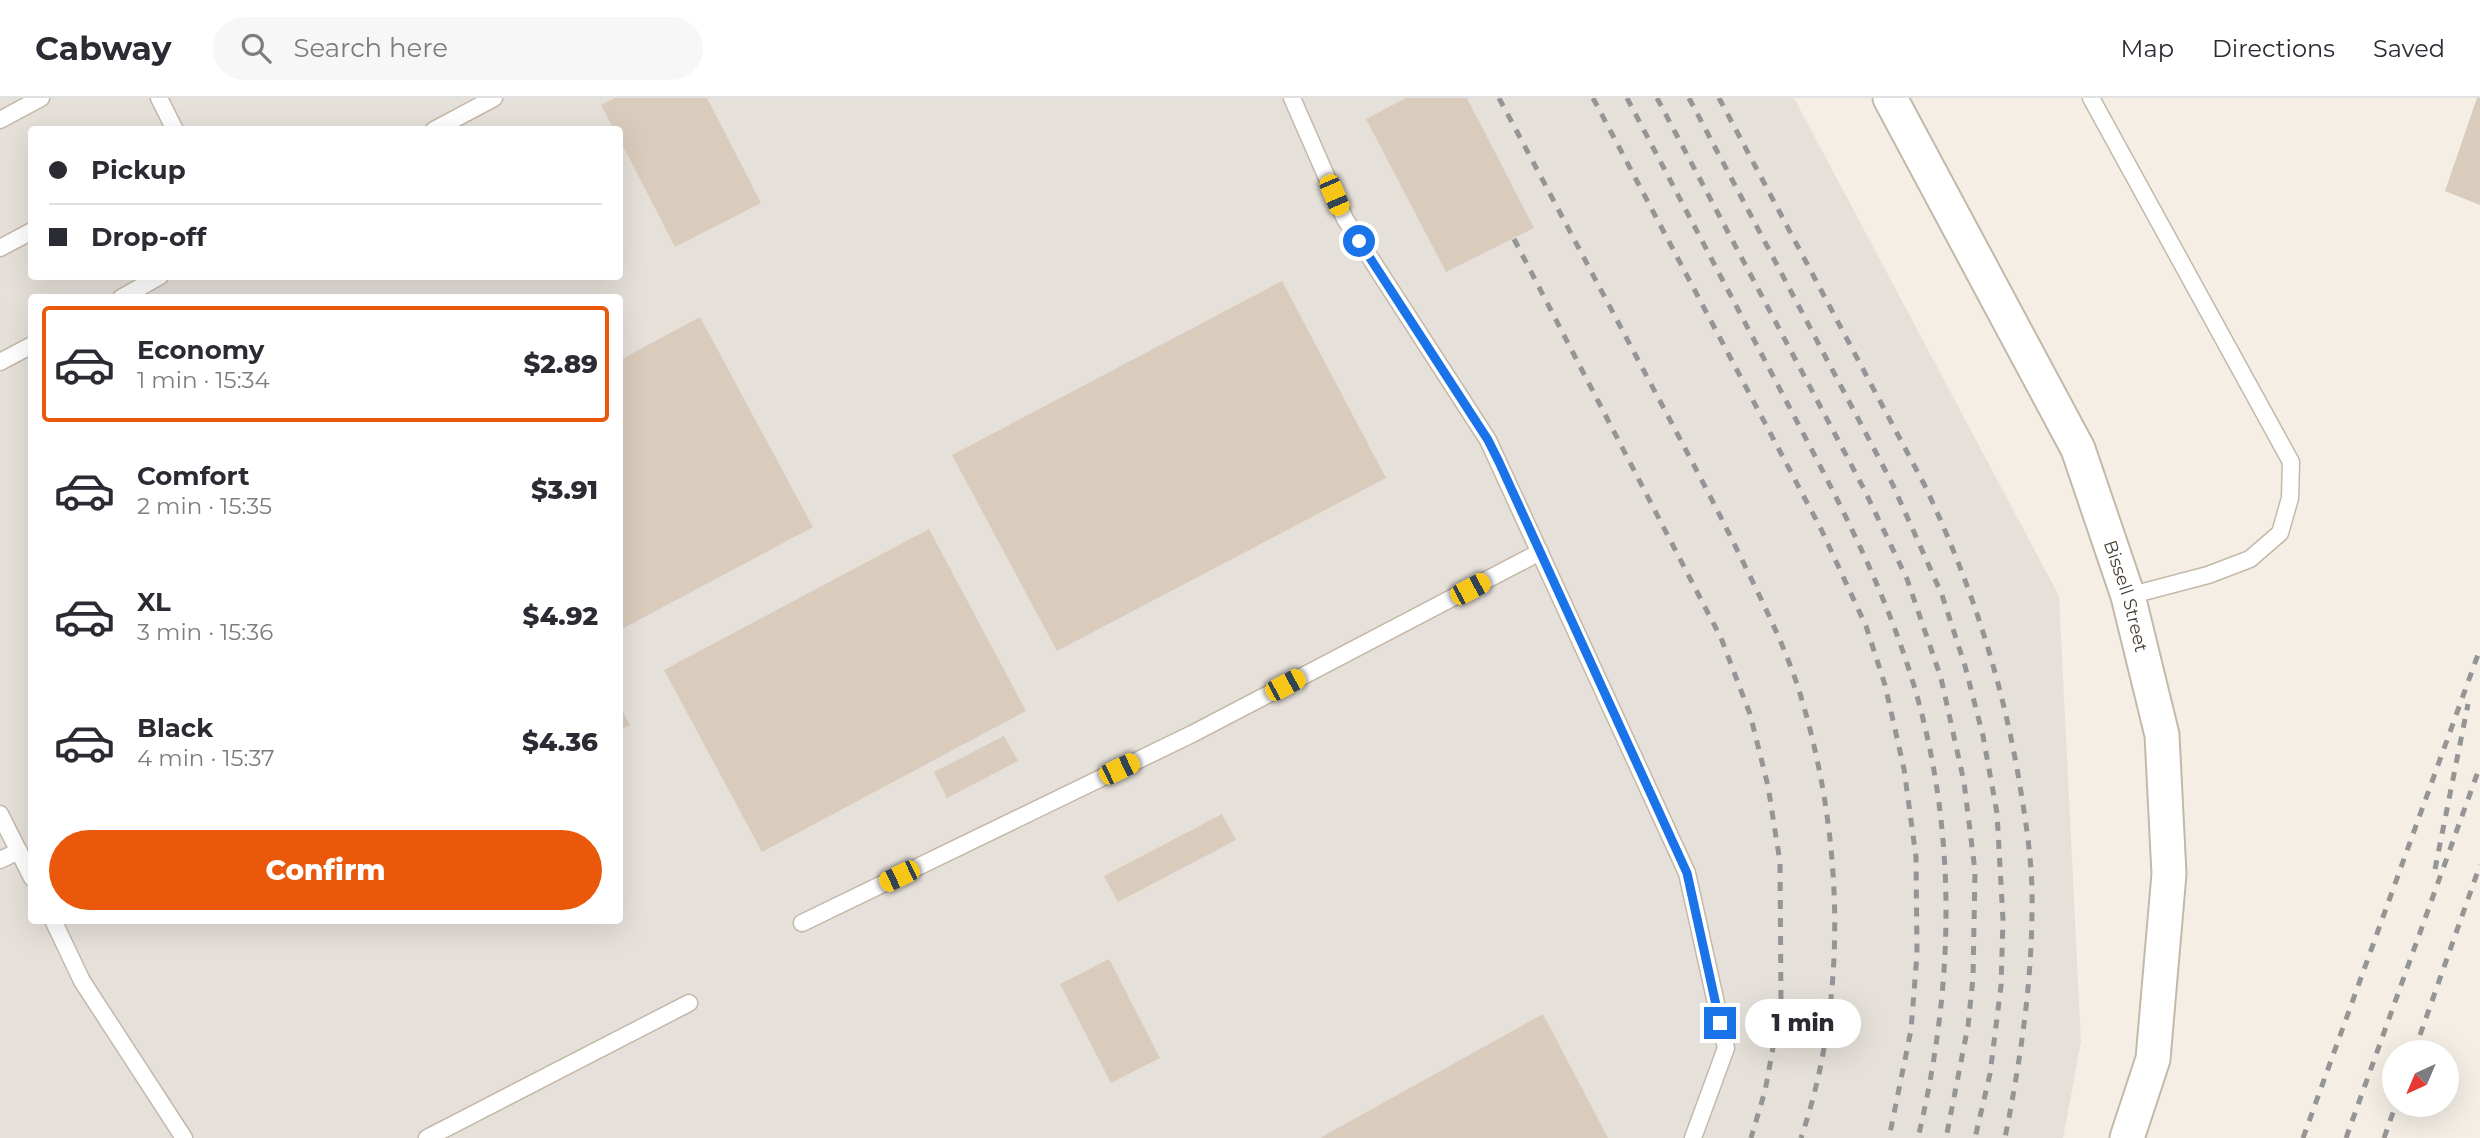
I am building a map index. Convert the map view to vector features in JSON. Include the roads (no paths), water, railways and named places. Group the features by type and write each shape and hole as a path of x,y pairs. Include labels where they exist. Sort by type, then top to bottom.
{"street":[{"name":"Bissell Street","path":"1890,98 2078,449 2128,596 2162,735 2169,874 2153,1059 2127,1138"}],"lane":[{"path":"0,120 41,98"},
{"path":"159,98 174,126"},
{"path":"442,126 494,98"},
{"path":"1292,98 1345,219 1488,440 1687,873 1726,1048 1693,1138"},
{"path":"2091,98 2291,462 2290,498 2280,533 2250,559 2208,575 2128,596"},
{"path":"0,248 28,233"},
{"path":"128,294 153,280"},
{"path":"0,362 28,347"},
{"path":"802,923 1192,734 1540,552"},
{"path":"0,814 28,870"},
{"path":"0,860 19,851"},
{"path":"54,924 82,981 184,1138"},
{"path":"427,1138 689,1003"}],"railway":[{"path":"1499,98 1724,524 1773,624 1797,684 1824,795 1835,911 1828,1027 1817,1083 1801,1138"},
{"path":"1593,98 1821,529 1866,626 1885,685 1904,769 1916,857 1917,954 1911,1030 1889,1138"},
{"path":"1627,98 1858,542 1891,618 1917,696 1939,806 1945,861 1946,917 1938,1027 1918,1138"},
{"path":"1657,98 1864,489 1907,579 1941,678 1964,782 1975,871 1973,978 1968,1026 1946,1138"},
{"path":"1689,98 1892,483 1942,595 1965,666 1983,736 1997,813 2003,920 2001,986 1990,1074 1975,1138"},
{"path":"1719,98 1924,484 1956,556 1993,666 2019,780 2032,891 2027,994 2005,1138"},
{"path":"1514,239 1721,638 1750,714 1768,786 1780,862 1781,1004 1765,1091 1751,1138"},
{"path":"2303,1138 2480,649"},
{"path":"2435,869 2468,704"},
{"path":"2346,1138 2480,766"},
{"path":"2418,1040 2480,865"},
{"path":"2384,1138 2391,1117"}]}
